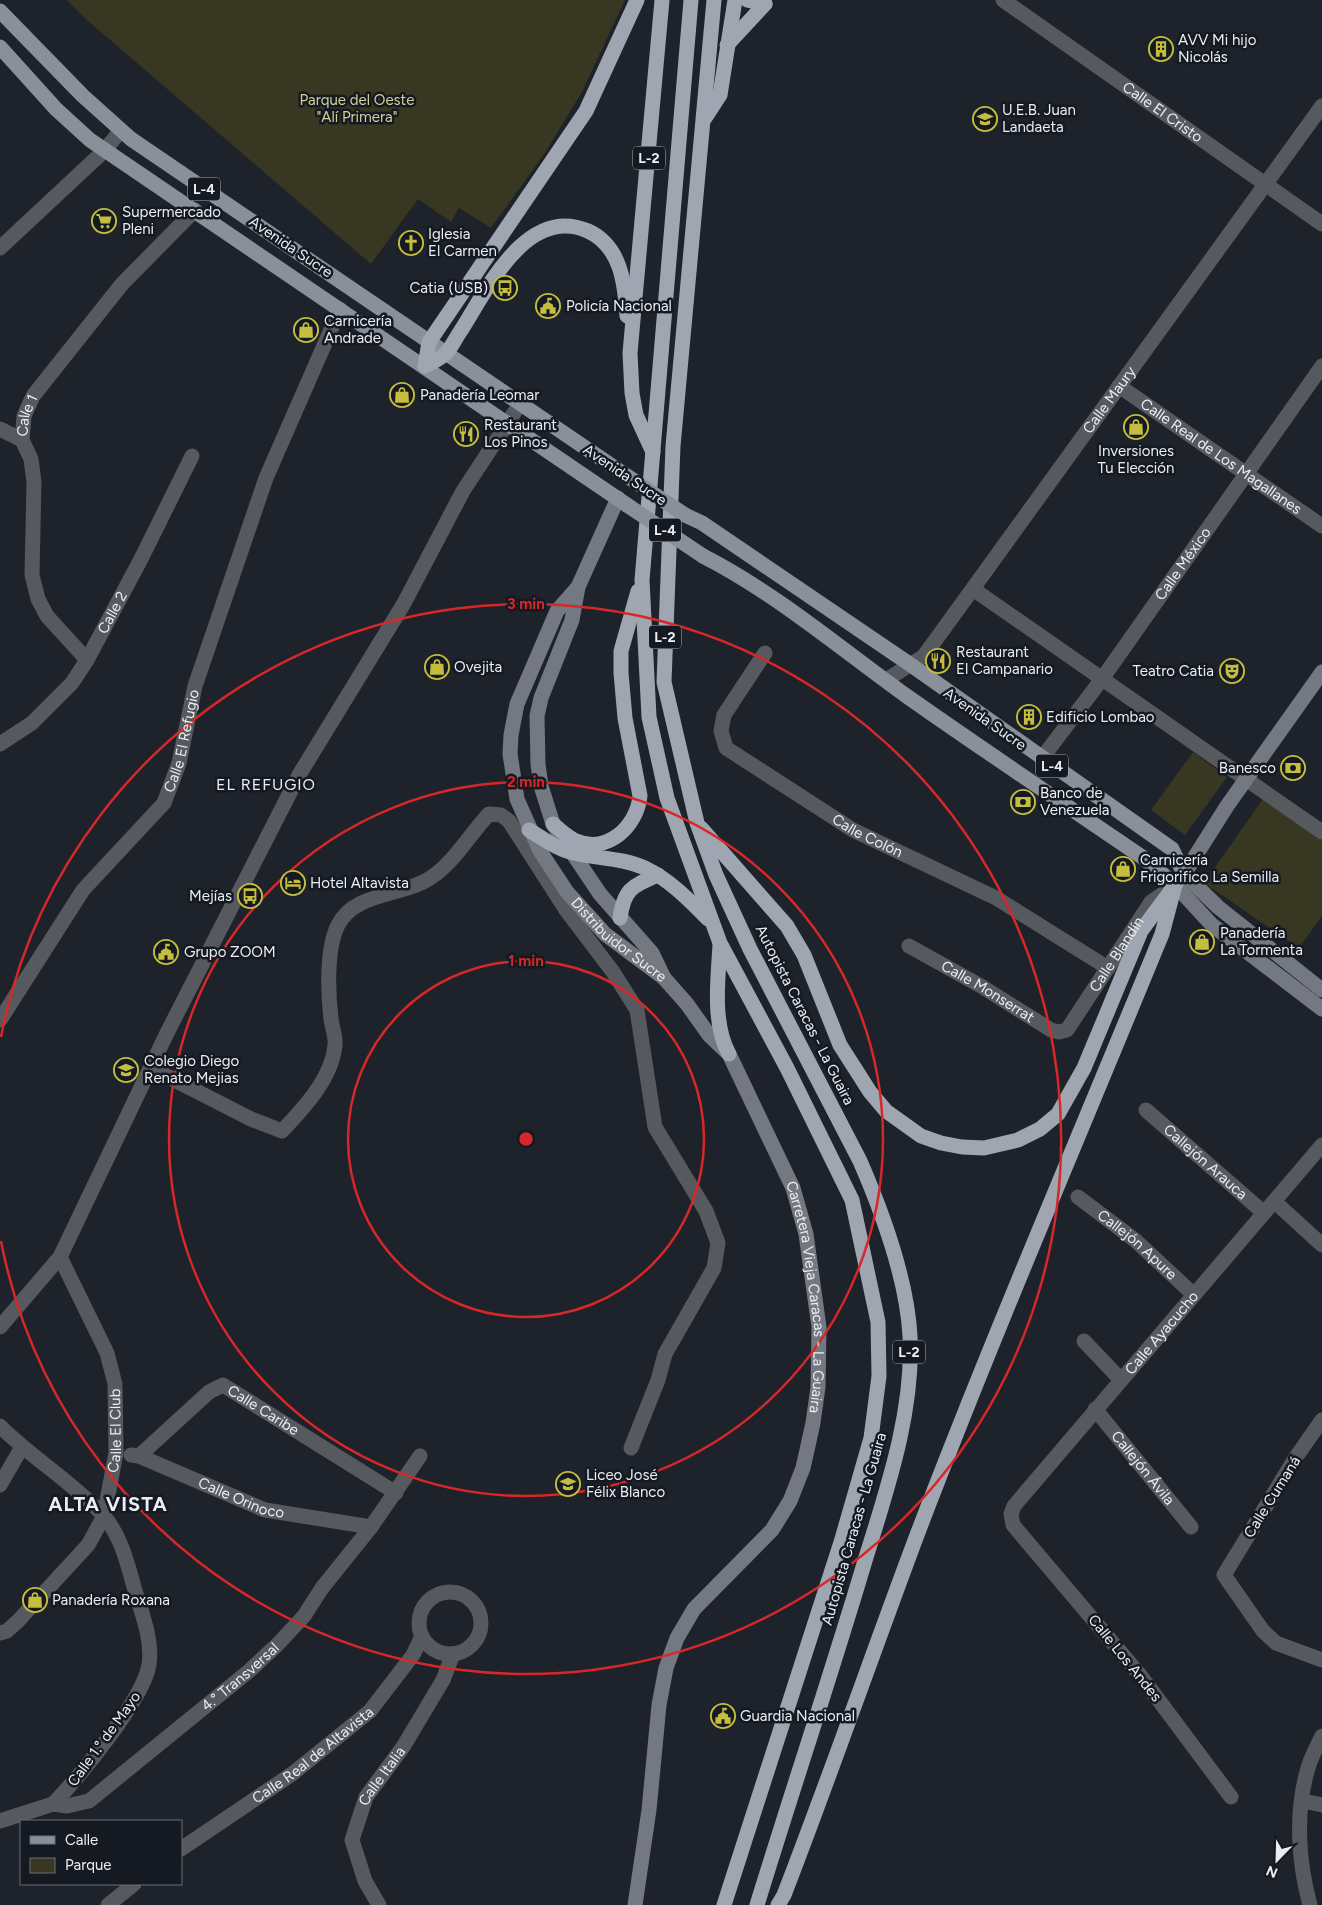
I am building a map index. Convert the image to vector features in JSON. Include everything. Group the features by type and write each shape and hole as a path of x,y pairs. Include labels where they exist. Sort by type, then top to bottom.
{"highway":[{"path":"425,366 429,342 586,112 637,0"},
{"name":"L-2","path":"654,453 636,415 632,393 630,352 662,0"},
{"name":"Autopista Caracas - La Guaira","path":"714,0 672,446 664,682 697,823 716,875 750,949 860,1161 874,1193 905,1298 910,1337 907,1388 887,1488 757,1905"},
{"name":"Autopista Caracas - La Guaira","path":"704,121 720,95 726,46 735,0"},
{"path":"747,0 766,2"},
{"path":"726,46 766,2"},
{"name":"Autopista Caracas - La Guaira","path":"689,4 654,453 642,580 649,717 667,798 712,924 720,943 787,1068 852,1200 878,1322 879,1376 871,1438 842,1540 724,1905"},
{"path":"425,366 445,354 517,247 553,227 570,226 599,236 614,255 621,272 626,294 630,352"},
{"path":"554,824 576,841 599,843 610,840 625,830 633,821 639,807 638,782 626,718 621,651 642,580"},
{"path":"697,823 787,926 804,955 840,1045 870,1092 886,1111 921,1136 941,1143 962,1147 984,1148 1018,1140 1040,1129 1058,1114 1084,1068 1141,931 1180,879"},
{"path":"529,830 560,849 628,862 658,875 681,892 712,924"},
{"path":"620,918 623,902 630,888 658,875"},
{"path":"778,1905 784,1895 823,1794 917,1535 974,1391 1162,934 1180,879"},
{"path":"720,943 718,995 721,1040 729,1054"}],"main road":[{"name":"Avenida Sucre","path":"0,11 83,96 121,130 162,161 418,332 445,354 685,515 702,523 911,665 1172,849 1180,879 1212,925 1322,1009"},
{"name":"Avenida Sucre","path":"0,47 61,114 90,140 425,366 506,424 703,556 736,574 799,616 886,680 1145,858 1180,879 1322,990"},
{"name":"Distribuidor Sucre","path":"623,501 578,586 557,611 534,662 514,718 510,754 517,799 529,830 552,872 582,910 605,934 664,978"},
{"name":"Distribuidor Sucre","path":"578,586 572,620 548,680 537,716 536,736 541,786 554,824 570,852 620,918 652,952 664,978"},
{"path":"1180,879 1246,780 1322,672"},
{"name":"Carretera Vieja Caracas - La Guaira","path":"635,1905 649,1810 659,1705 666,1668 676,1638 694,1609 772,1530 790,1501 803,1468 818,1387 819,1327 806,1234 793,1188 729,1054 709,1036 687,1004 664,978"}],"street":[{"name":"Calle El Cristo","path":"1003,0 1322,224"},
{"name":"Calle Maury","path":"886,680 924,656 1322,106"},
{"path":"0,248 105,150 121,130"},
{"name":"Calle 1","path":"87,660 59,631 38,599 32,575 31,555 34,482 31,459 22,440 24,416 33,396 65,353 122,284 195,210"},
{"name":"Calle El Refugio","path":"1,1016 83,890 164,803 179,762 195,686 266,478 340,309"},
{"name":"Calle México","path":"1042,758 1102,679 1322,366"},
{"name":"Calle Real de Los Magallanes","path":"1119,386 1322,526"},
{"path":"0,1327 60,1257 151,1068 299,775 403,605 463,491 520,404"},
{"path":"0,429 22,440"},
{"name":"Calle 2","path":"0,744 32,723 72,683 87,660 192,456"},
{"path":"973,588 1322,832"},
{"name":"Calle Colón","path":"766,653 724,715 721,731 726,748 854,830 996,898 1108,968"},
{"path":"151,1068 251,1119 282,1131 327,1074 333,1057 336,1043 331,1018 330,946 338,924 352,909 376,898 427,881 449,864 470,834 489,814 501,815 509,820 566,910 613,972 637,1010 655,1127 706,1210 718,1243 714,1268 665,1354 658,1380 631,1448"},
{"name":"Calle Blandín","path":"1068,1030 1152,902 1180,879"},
{"name":"Calle Monserrat","path":"908,946 981,986 1051,1030 1059,1032 1068,1030"},
{"name":"Callejón Arauca","path":"1146,1110 1270,1208 1322,1245"},
{"name":"Calle Ayacucho","path":"1013,1525 1011,1514 1014,1506 1322,1145"},
{"name":"Callejón Apure","path":"1078,1197 1135,1240 1194,1295"},
{"name":"Calle El Club","path":"0,1633 7,1631 18,1621 88,1545 104,1516 116,1453 115,1384 107,1353 60,1257"},
{"path":"1084,1341 1121,1380"},
{"name":"Calle Caribe","path":"139,1456 209,1392 223,1384 396,1492"},
{"name":"Callejón Ávila","path":"1095,1409 1191,1527"},
{"name":"Calle Cumaná","path":"1322,1420 1296,1458 1224,1575 1263,1631 1276,1643 1322,1660"},
{"name":"Calle 1.° de Mayo","path":"0,1426 22,1447 66,1481 104,1516 123,1545 149,1640 149,1664 144,1681 134,1699 74,1782 53,1804"},
{"path":"0,1485 22,1447"},
{"name":"Calle Orinoco","path":"116,1453 139,1456 265,1510 372,1527"},
{"name":"4.° Transversal","path":"0,1821 53,1804 67,1806 89,1801 249,1671 304,1616 322,1588 372,1527 420,1456"},
{"name":"Calle Los Andes","path":"1013,1525 1140,1675 1231,1797"},
{"path":"442,1592 462,1594 477,1608 481,1628 471,1645 453,1654 435,1650 422,1636 418,1626 419,1614 424,1604 432,1596 442,1592"},
{"name":"Calle Real de Altavista","path":"182,1848 292,1774 370,1711 413,1655 422,1636"},
{"name":"Calle Italia","path":"379,1905 365,1881 352,1840 366,1797 408,1739 443,1680 453,1654"},
{"path":"1310,1905 1300,1857 1303,1801 1308,1766 1322,1736"},
{"path":"1303,1801 1322,1805"},
{"path":"108,1905 133,1885"}],"green space":[{"name":"Parque del Oeste \"Alí Primera\"","path":"67,0 625,0 582,92 543,156 491,228 459,208 451,222 418,199 371,264 88,21"},
{"path":"1193,752 1227,777 1185,835 1151,810"},
{"path":"1263,799 1322,840 1322,916 1299,948 1204,883"}],"place":[{"name":"AVV Mi hijo Nicolás","path":"1161,49"},
{"name":"U.E.B. Juan Landaeta","path":"985,119"},
{"name":"Supermercado Pleni","path":"104,221"},
{"name":"Iglesia El Carmen","path":"411,243"},
{"name":"Catia (USB)","path":"505,288"},
{"name":"Policía Nacional","path":"548,306"},
{"name":"Carnicería Andrade","path":"306,330"},
{"name":"Panadería Leomar","path":"402,395"},
{"name":"Inversiones Tu Elección","path":"1136,427"},
{"name":"Restaurant Los Pinos","path":"466,434"},
{"name":"Restaurant El Campanario","path":"938,661"},
{"name":"Ovejita","path":"437,667"},
{"name":"Teatro Catia","path":"1232,671"},
{"name":"Edificio Lombao","path":"1029,717"},
{"name":"Banesco","path":"1293,768"},
{"name":"Banco de Venezuela","path":"1023,802"},
{"name":"Carnicería Frigorifico La Semilla","path":"1123,869"},
{"name":"Hotel Altavista","path":"293,883"},
{"name":"Mejías","path":"250,896"},
{"name":"Panadería La Tormenta","path":"1202,942"},
{"name":"Grupo ZOOM","path":"166,952"},
{"name":"Colegio Diego Renato Mejias","path":"126,1070"},
{"name":"Liceo José Félix Blanco","path":"568,1484"},
{"name":"Panadería Roxana","path":"35,1600"},
{"name":"Guardia Nacional","path":"723,1716"}],"district":[{"name":"EL REFUGIO","path":"266,784"},
{"name":"ALTA VISTA","path":"108,1504"}]}
